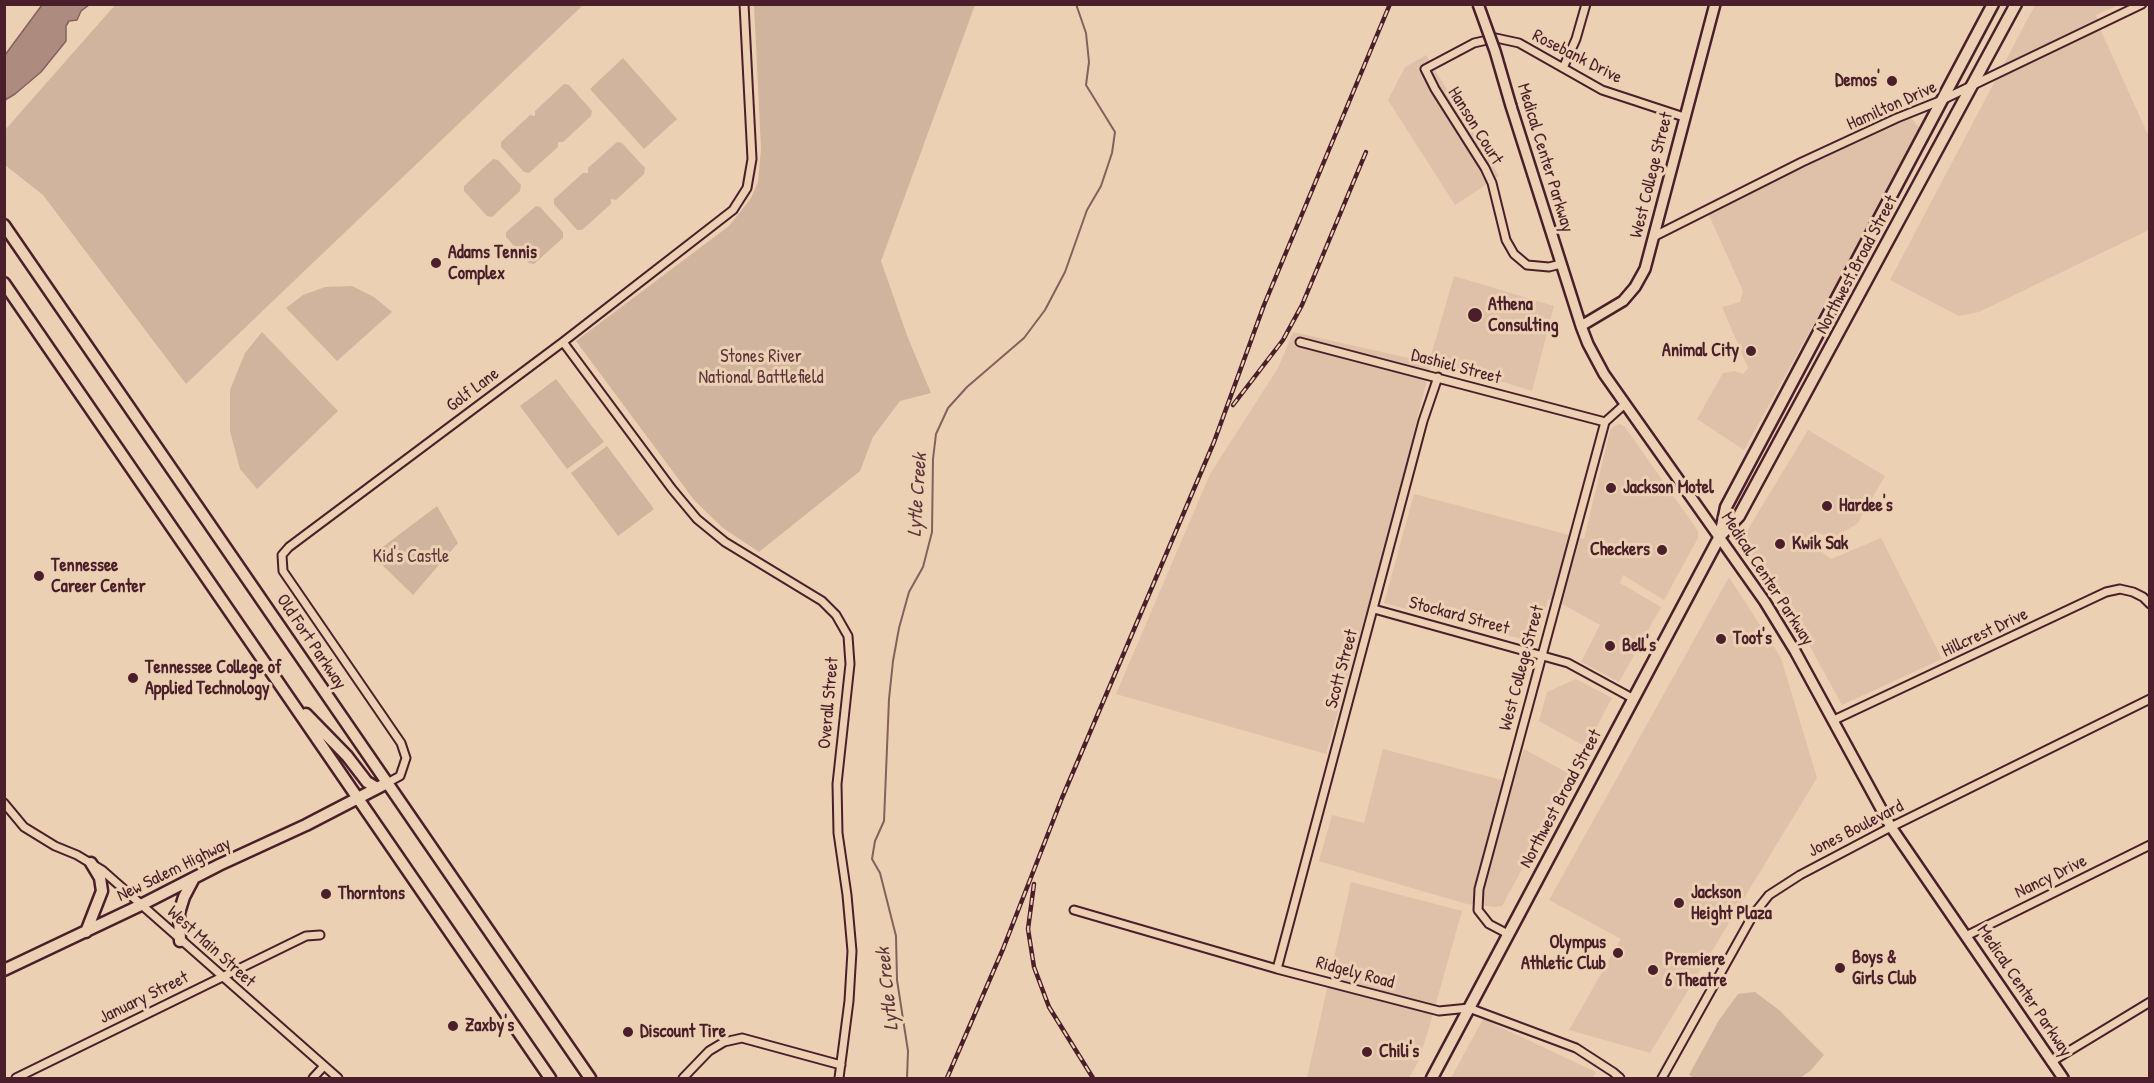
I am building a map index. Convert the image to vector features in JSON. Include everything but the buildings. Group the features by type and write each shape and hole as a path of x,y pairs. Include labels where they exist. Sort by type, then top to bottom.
{"main road":[{"name":"Medical Center Parkway","path":"1478,4 1495,51 1581,326 1604,374 1720,536 1795,651 1891,827 2063,1078"},
{"name":"West College Street","path":"1581,326 1623,301 1635,287 1645,269 1715,4"},
{"name":"Northwest Broad Street","path":"1720,536 1726,507 1993,4"},
{"name":"Northwest Broad Street","path":"1432,1078 1720,536 1739,516 2016,4"},
{"path":"1876,224 1892,234"},
{"name":"Old Fort Parkway","path":"5,226 590,1078"},
{"path":"4,282 550,1078"},
{"path":"1841,291 1857,299"},
{"path":"286,694 343,751 367,782 376,788"},
{"name":"New Salem Highway","path":"4,970 86,932 387,783"},
{"path":"86,932 102,891 100,878 91,863"},
{"path":"180,941 179,913 194,878"}],"street":[{"name":"Golf Lane","path":"387,783 400,776 406,758 401,743 283,571 282,555 296,542 563,342 733,210 747,188 752,159 744,4"},
{"path":"1563,68 1576,39 1586,4"},
{"name":"Hamilton Drive","path":"1655,236 1808,159 1942,100 2142,4"},
{"name":"Rosebank Drive","path":"1425,69 1474,43 1496,38 1519,43 1602,90 1684,117"},
{"name":"Hanson Court","path":"1425,69 1435,89 1485,168 1492,183 1506,240 1514,254 1527,265 1549,267 1560,264"},
{"name":"Overall Street","path":"563,342 672,489 697,519 725,542 822,601 837,615 848,636 850,664 837,784 838,834 852,951 849,1001 839,1078"},
{"name":"Dashiel Street","path":"1299,342 1605,422"},
{"name":"Scott Street","path":"1277,969 1423,421 1438,377"},
{"path":"1605,422 1625,404"},
{"name":"West College Street","path":"1508,934 1489,924 1478,910 1479,889 1605,422"},
{"name":"Hillcrest Drive","path":"1833,720 2106,592 2120,589 2133,592 2144,597 2150,604"},
{"name":"Stockard Street","path":"1374,609 1568,663 1634,699"},
{"name":"Jones Boulevard","path":"1662,1078 1753,915 1769,895 1800,875 1891,827 2150,699"},
{"name":"West Main Street","path":"4,802 24,827 102,870 338,1078"},
{"name":"Nancy Drive","path":"1966,936 2150,844"},
{"name":"Ridgely Road","path":"1074,910 1277,969 1439,1011 1469,1008 1576,1048 1620,1078"},
{"name":"January Street","path":"16,1078 306,936 320,935"},
{"path":"2051,1062 2150,1002"},
{"path":"683,1078 709,1051 724,1041 742,1038 841,1065"},
{"path":"313,1078 324,1066"}],"shaded area":[{"path":"42,5 89,5 81,11 77,20 69,21 66,26 66,41 41,72 5,100 5,55"},
{"path":"2035,5 2119,5 2096,15 2149,137 2149,230 1979,312 1959,316 1890,280"},
{"path":"1426,55 1499,176 1455,205 1388,100 1405,67"},
{"path":"1911,118 1921,130 1744,450 1697,419 1723,373 1735,371 1743,374 1748,368 1722,307 1740,302 1743,291 1708,213 1822,156 1824,158"},
{"path":"1454,276 1554,306 1532,391 1430,359"},
{"path":"1293,332 1431,363 1392,521 1326,754 1116,694 1210,474 1278,368"},
{"path":"1620,424 1625,427 1698,531 1698,538 1664,600 1623,575 1620,583 1661,607 1619,682 1581,662 1600,625 1548,599 1537,643 1384,603 1414,494 1584,539 1610,431 1614,426"},
{"path":"1808,430 1885,476 1857,524 1831,539 1819,533 1813,545 1831,559 1881,538 1942,659 1842,705 1788,606 1749,552 1744,536"},
{"path":"1729,577 1781,658 1817,778 1650,1053 1569,1030 1621,939 1549,900"},
{"path":"1576,679 1612,698 1586,747 1539,721 1547,692"},
{"path":"1383,749 1513,783 1524,749 1573,776 1502,906 1467,904 1319,861 1332,815 1364,823"},
{"path":"1351,882 1462,911 1429,1028 1418,1062 1409,1078 1307,1078"},
{"path":"1483,1019 1596,1072 1593,1078 1451,1078"}],"green space":[{"path":"116,4 583,5 186,384 43,195 5,165 5,130"},
{"name":"Stones River National Battlefield","path":"754,5 975,5 881,261 908,338 931,393 900,401 873,437 860,471 759,552 723,528 694,500 576,341 729,226 751,198 758,182 761,149"},
{"path":"623,58 677,119 644,149 590,89"},
{"path":"564,84 569,85 592,111 591,116 563,142 558,142 558,147 529,173 524,172 501,147 501,142 530,115 535,116 535,111"},
{"path":"617,142 622,143 645,168 644,174 616,200 611,199 611,204 582,230 577,230 554,204 554,199 583,173 588,173 588,168"},
{"path":"493,159 498,160 521,185 520,191 492,217 487,216 464,191 464,186"},
{"path":"536,206 540,207 563,232 563,238 534,264 529,263 506,237 506,232"},
{"path":"352,286 374,297 392,312 337,361 286,308 303,295 325,287"},
{"path":"262,332 338,411 257,489 240,469 230,431 230,390 245,353"},
{"path":"556,379 604,442 567,469 520,406"},
{"path":"607,446 654,509 618,536 571,473"},
{"name":"Kid's Castle","path":"437,506 458,543 413,595 372,555"},
{"path":"1755,992 1779,1010 1824,1055 1810,1071 1800,1078 1694,1078 1689,1075 1719,1020 1738,994"}],"waterway":[{"name":"Lytle Creek","path":"907,1078 908,1051 897,980 896,936 880,873 872,859 875,841 884,821 889,699 893,661 909,592 923,567 932,532 933,459 936,434 948,408 967,387 1024,338 1045,310 1065,272 1087,210 1101,186 1112,153 1115,132 1086,85 1089,62 1086,33 1076,4"}],"railway":[{"path":"947,1078 1003,949 1062,798 1214,442 1264,305 1390,4"},
{"path":"1233,405 1283,340 1302,305 1366,152"},
{"path":"1034,884 1028,929 1034,967 1049,1007 1093,1078"}],"place":[{"name":"Demos'","path":"1892,81"},
{"name":"Adams Tennis Complex","path":"436,263"},
{"name":"Athena Consulting","path":"1475,315"},
{"name":"Animal City","path":"1751,351"},
{"name":"Jackson Motel","path":"1611,488"},
{"name":"Hardee's","path":"1827,506"},
{"name":"Kwik Sak","path":"1780,544"},
{"name":"Checkers","path":"1662,550"},
{"name":"Tennessee Career Center","path":"39,576"},
{"name":"Toot's","path":"1721,639"},
{"name":"Bell's","path":"1610,646"},
{"name":"Tennessee College of Applied Technology","path":"133,678"},
{"name":"Thorntons","path":"326,894"},
{"name":"Jackson Height Plaza","path":"1679,903"},
{"name":"Olympus Athletic Club","path":"1618,953"},
{"name":"Boys & Girls Club","path":"1840,968"},
{"name":"Premiere 6 Theatre","path":"1653,970"},
{"name":"Zaxby's","path":"453,1026"},
{"name":"Discount Tire","path":"628,1032"},
{"name":"Chili's","path":"1367,1052"}]}
